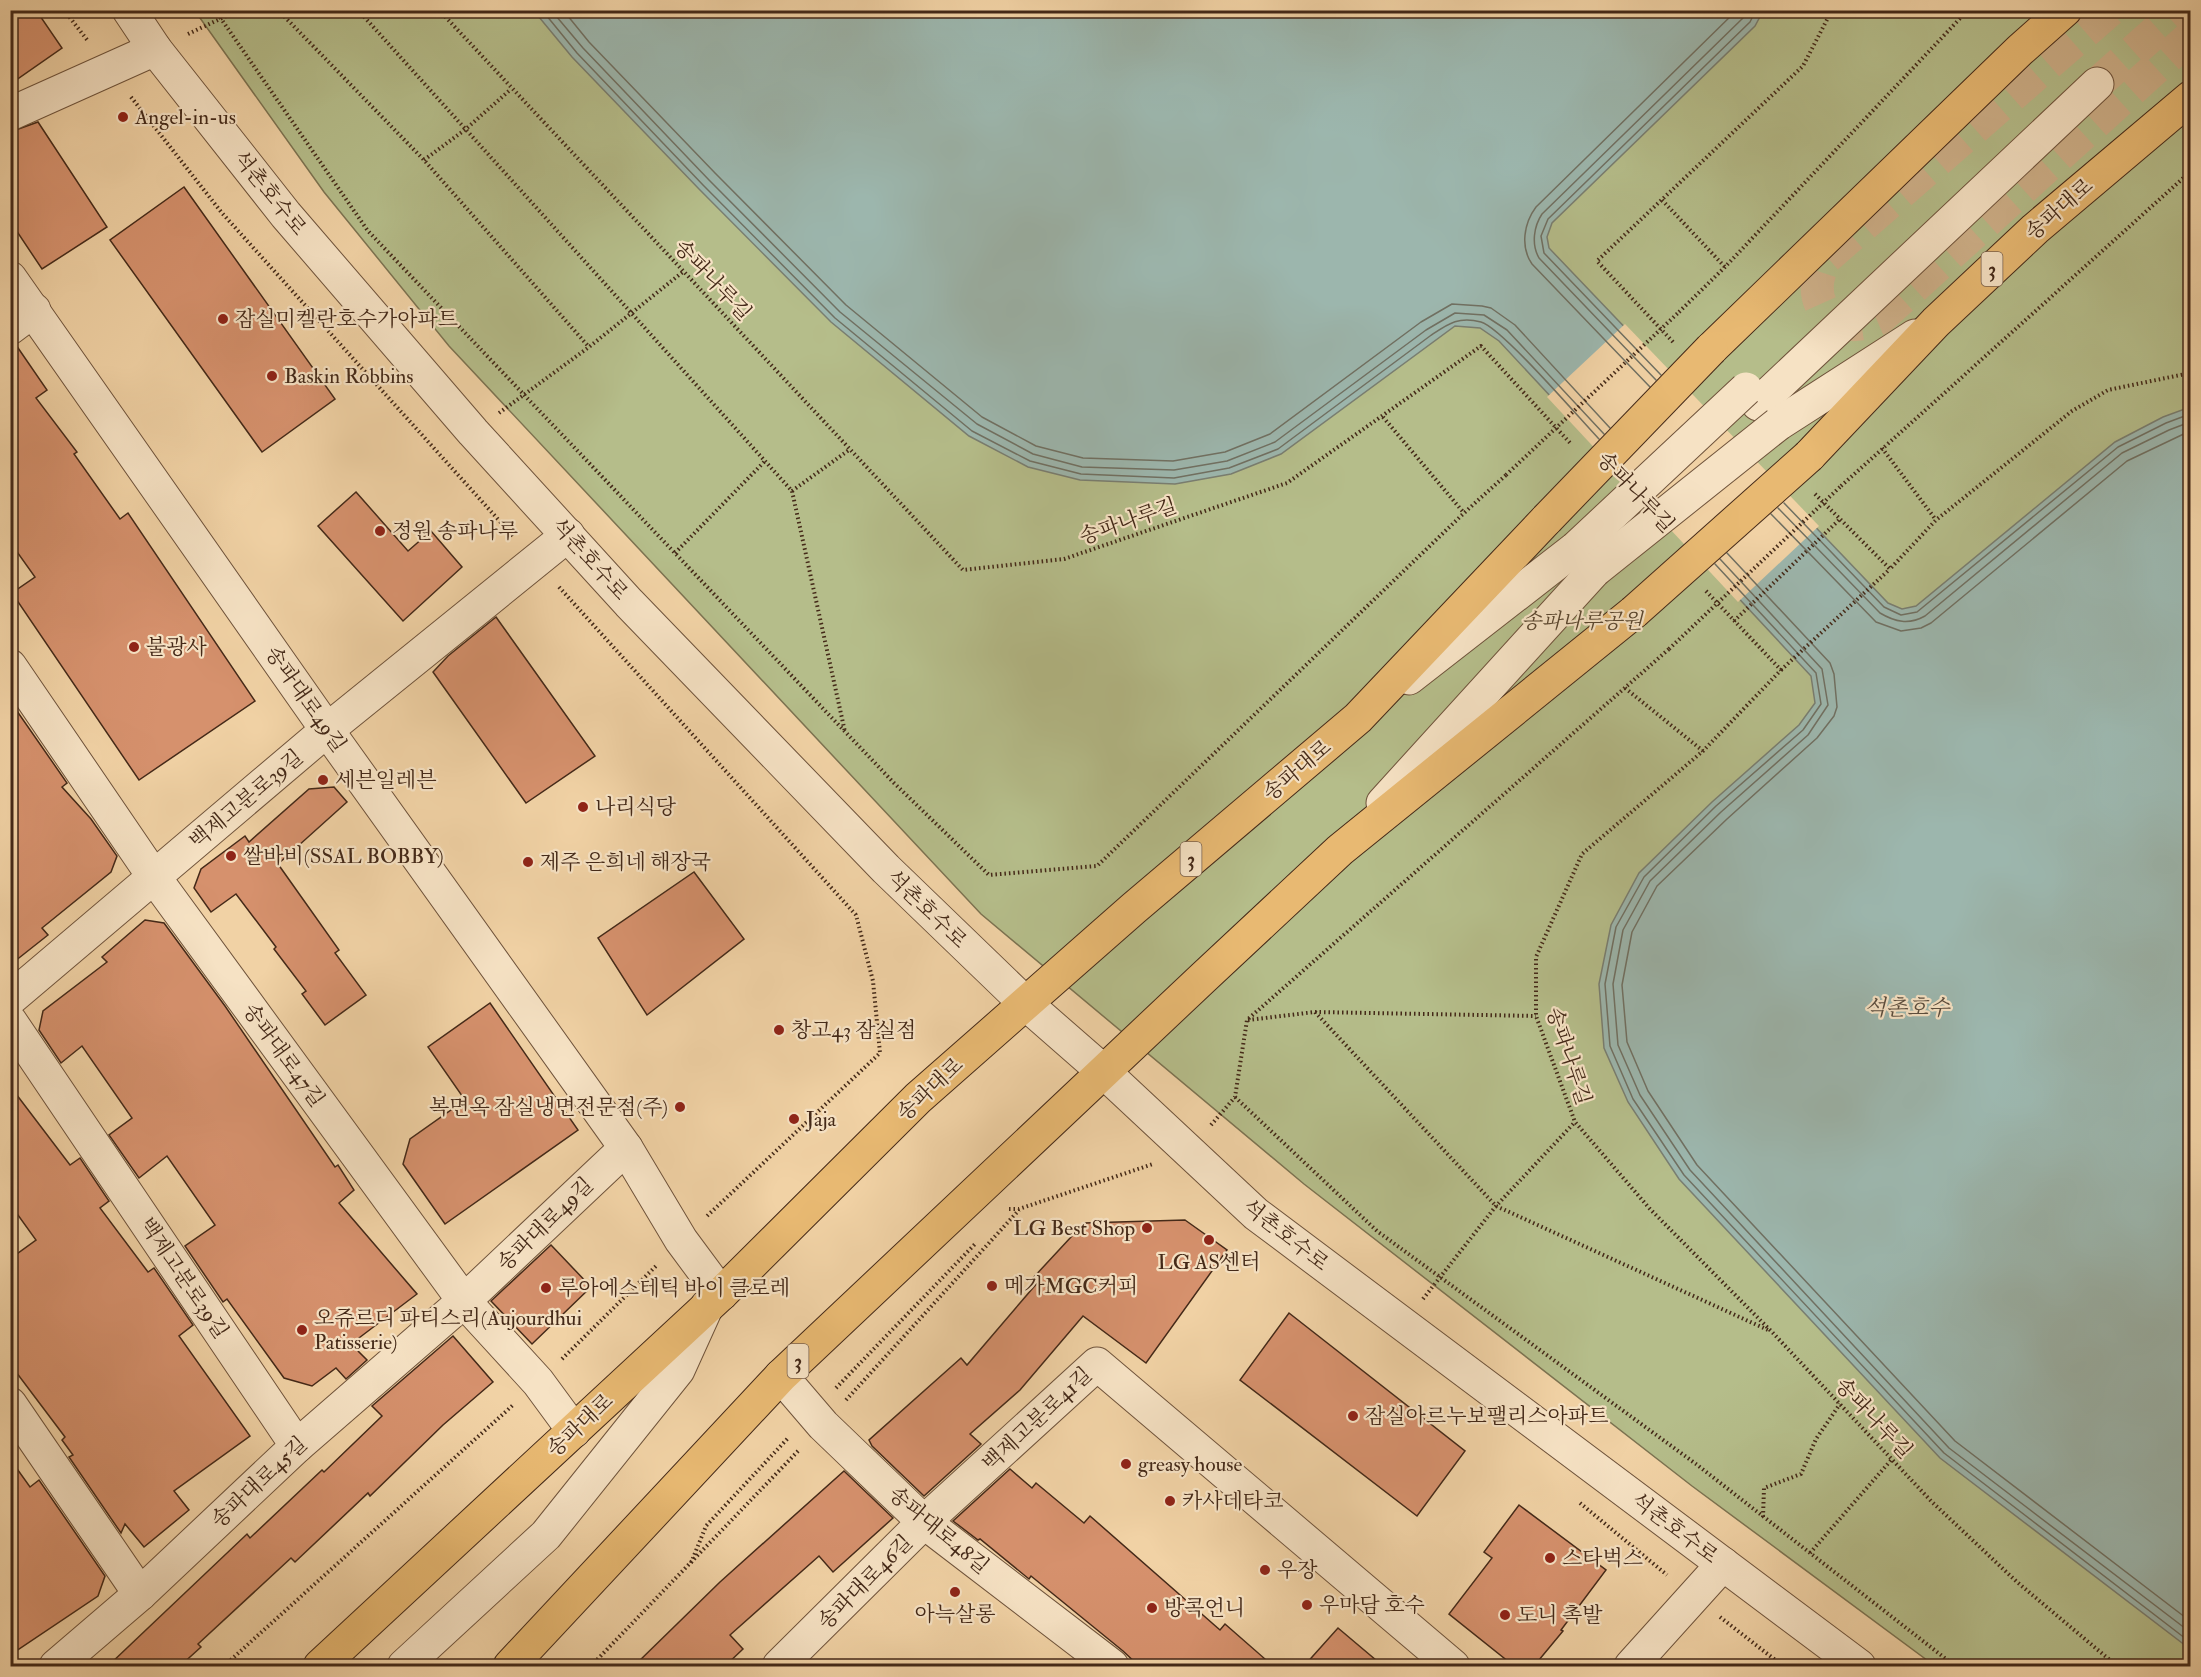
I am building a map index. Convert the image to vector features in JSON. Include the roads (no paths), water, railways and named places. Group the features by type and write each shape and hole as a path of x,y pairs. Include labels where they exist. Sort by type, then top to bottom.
{"main road":[{"name":"송파대로","path":"320,1666 714,1300 918,1098 1134,908 1358,718 1711,349 2020,50 2065,10"},
{"name":"송파대로","path":"1340,850 1634,612 1809,456 1936,322 2035,229 2190,98"},
{"name":"3","path":"519,1664 781,1376 1340,850"}],"street":[{"name":"석촌호수로","path":"129,10 155,49 286,215 473,432 637,611 886,869 1025,1003 1104,1072 1256,1214 1859,1666"},
{"path":"10,114 155,49"},
{"path":"1358,718 1585,559 1760,406 2089,77"},
{"name":"송파대로49길","path":"10,278 22,319 327,730 626,1148 714,1300"},
{"path":"1340,850 1585,559 1760,406 1936,322"},
{"name":"백제고분로39길","path":"10,999 327,730 568,535"},
{"name":"송파대로47길","path":"10,666 154,878 464,1301 538,1383 574,1431"},
{"name":"백제고분로39길","path":"10,1022 297,1446"},
{"name":"송파대로49길","path":"464,1301 626,1148"},
{"path":"404,1666 546,1535 678,1370 714,1300"},
{"name":"송파대로45길","path":"56,1666 140,1594 297,1446 464,1301"},
{"name":"백제고분로41길","path":"924,1522 1097,1364 1453,1666"},
{"name":"송파대로48길","path":"781,1376 818,1419 924,1522 1112,1666"},
{"path":"10,1404 140,1594"},
{"name":"송파대로46길","path":"791,1663 924,1522"},
{"path":"1631,1666 1723,1564"}],"water":[{"name":"석촌호수","path":"534,11 1763,11 1755,26 1552,223 1547,237 1549,248 1888,603 1902,609 1916,606 2115,442 2163,417 2190,407 2190,1649 1940,1458 1679,1179 1628,1102 1604,1048 1599,984 1611,925 1639,873 1712,802 1799,725 1815,703 1811,676 1499,341 1480,328 1455,326 1281,454 1231,474 1175,484 1080,480 1028,467 969,436 831,322 572,57"}],"tunnel":[{"path":"2110,10 1827,257 1817,288 1826,312 1835,320 1848,324 1863,324 1880,318 2190,37"},
{"path":"2097,84 2180,10"}],"place":[{"name":"Angel-in-us","path":"123,117"},
{"name":"잠실미켈란호수가아파트","path":"223,319"},
{"name":"Baskin Robbins","path":"272,376"},
{"name":"정원 송파나루","path":"380,531"},
{"name":"불광사","path":"134,647"},
{"name":"세븐일레븐","path":"323,780"},
{"name":"나리식당","path":"583,807"},
{"name":"쌀바비(SSAL BOBBY)","path":"231,856"},
{"name":"제주 은희네 해장국","path":"528,862"},
{"name":"창고43 잠실점","path":"779,1030"},
{"name":"복면옥 잠실냉면전문점(주)","path":"680,1107"},
{"name":"Jaja","path":"794,1119"},
{"name":"LG Best Shop","path":"1147,1228"},
{"name":"LG AS센터","path":"1209,1240"},
{"name":"메가MGC커피","path":"992,1286"},
{"name":"루아에스테틱 바이 클로레","path":"546,1288"},
{"name":"오쥬르디 파티스리(Aujourdhui Patisserie)","path":"302,1330"},
{"name":"잠실아르누보팰리스아파트","path":"1353,1416"},
{"name":"greasy house","path":"1126,1464"},
{"name":"카사데타코","path":"1170,1501"},
{"name":"스타벅스","path":"1550,1558"},
{"name":"우장","path":"1265,1570"},
{"name":"아늑살롱","path":"955,1592"},
{"name":"우마담 호수","path":"1307,1605"},
{"name":"방콕언니","path":"1152,1608"},
{"name":"도니 촉발","path":"1505,1615"}],"park label":[{"name":"송파나루공원","path":"1582,621"}]}
